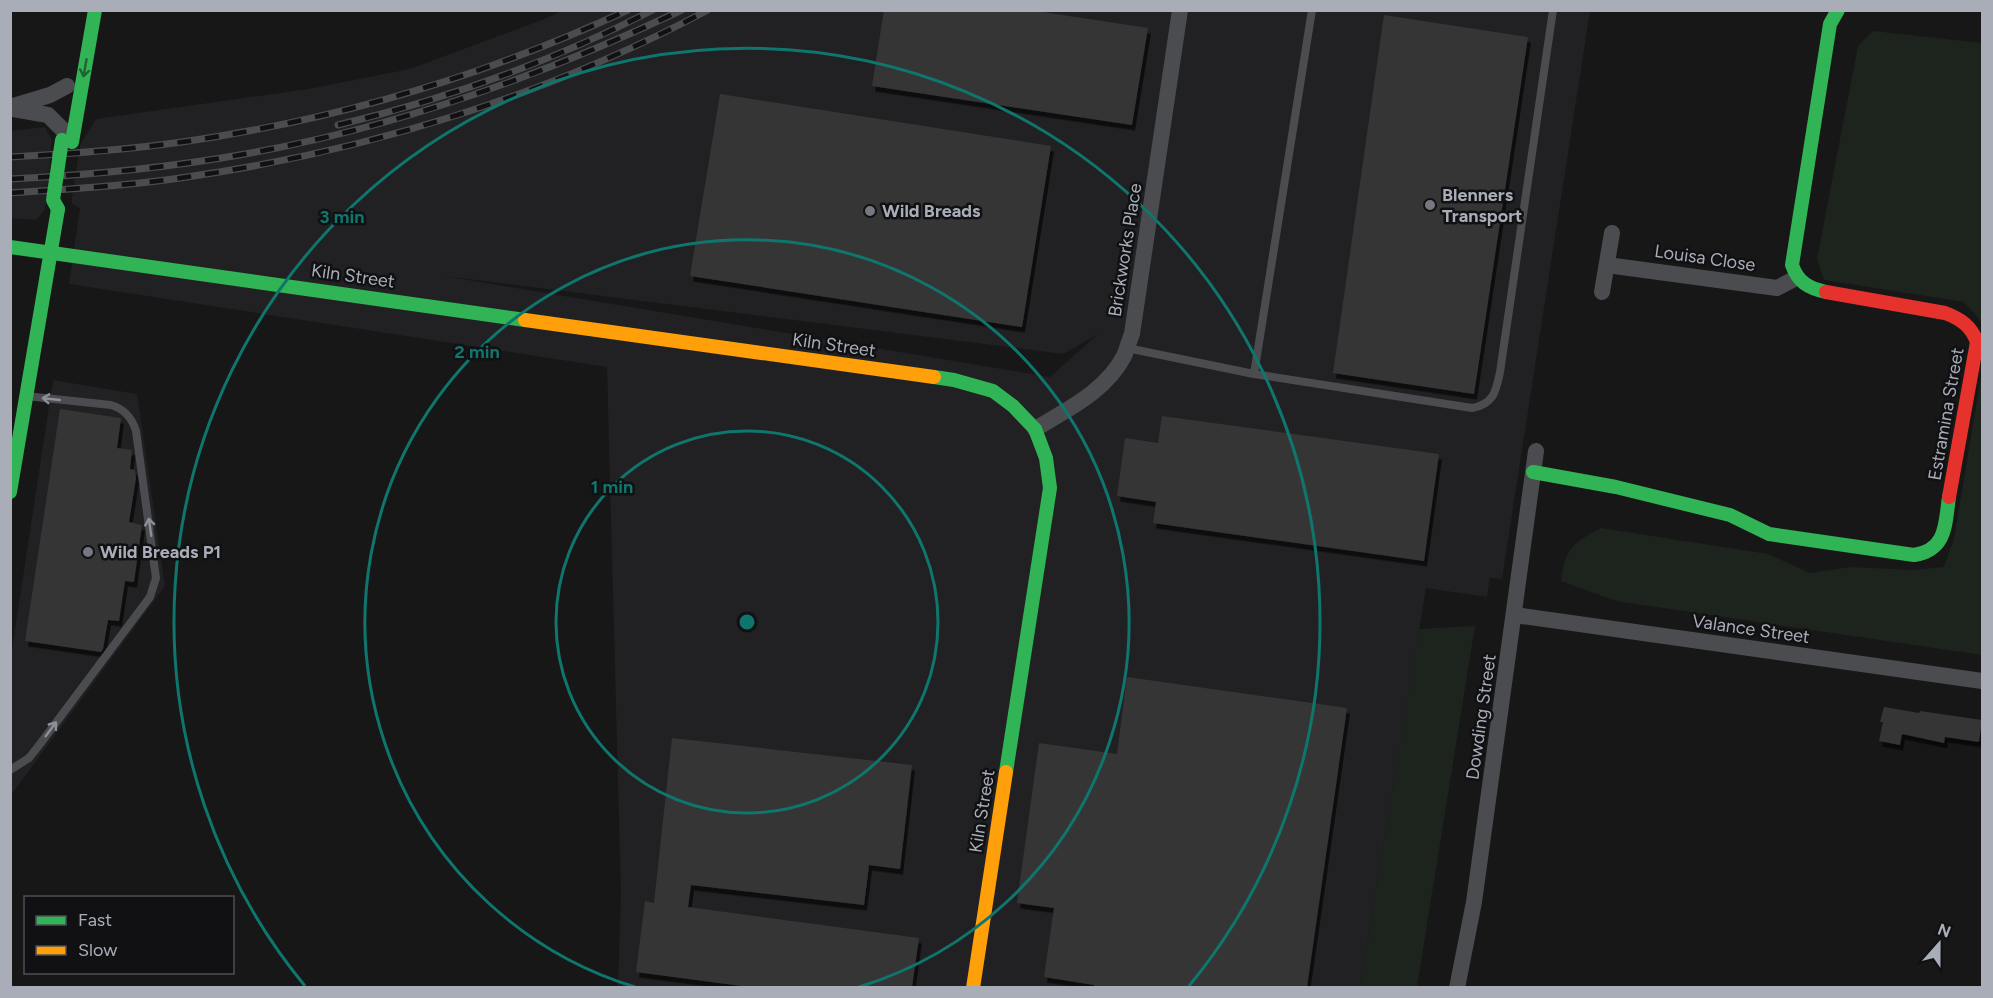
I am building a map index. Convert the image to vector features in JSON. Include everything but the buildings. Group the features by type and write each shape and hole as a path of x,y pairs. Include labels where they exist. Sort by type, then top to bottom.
{"street":[{"path":"10,492 58,209 53,200 65,137 95,10"},
{"name":"Brickworks Place","path":"1173,10 1177,33"},
{"name":"Brickworks Place","path":"1035,429 1096,390 1114,372 1132,334 1180,10"},
{"path":"1796,279 1792,265 1830,24 1838,10"},
{"path":"65,137 68,80"},
{"path":"10,108 50,96 68,80"},
{"path":"10,108 48,115 65,137"},
{"path":"1602,292 1612,233"},
{"name":"Kiln Street","path":"10,247 954,380 993,391 1013,406 1035,429 1046,458 1050,488 973,987"},
{"name":"Louisa Close","path":"1607,265 1777,288 1796,279"},
{"name":"Estramina Street","path":"1533,472 1616,487 1730,514 1769,534 1914,555 1926,554 1942,538 1945,526 1977,342 1974,334 1968,324 1946,313 1817,290 1804,286 1796,279"},
{"name":"Dowding Street","path":"1457,987 1474,902 1536,451"},
{"name":"Valance Street","path":"1515,615 1983,681"}],"lane":[{"path":"1254,374 1312,10"},
{"path":"1127,348 1254,374 1472,408 1483,406 1490,400 1497,387 1500,372 1552,11"},
{"path":"10,770 29,758 40,744 150,597 156,578 136,431 131,418 122,410 111,405 26,396"}],"shaded area":[{"path":"562,11 1590,11 1502,579 1490,578 1487,597 1426,588 1360,987 618,987 621,893 607,367 69,284 80,208 72,204 72,198 80,145 96,119 308,89 410,69","holes":["444,276 1063,354 1098,334 1050,377"]},
{"path":"1873,31 1982,43 1982,322 1964,302 1824,280 1817,259 1858,46"},
{"path":"45,127 52,140 44,211 36,220 11,218 10,131"},
{"path":"1982,370 1982,655 1616,601 1561,581 1565,561 1572,548 1601,528 1768,554 1810,573 1850,567 1912,570 1944,567 1954,539"},
{"path":"53,380 137,394 165,586 11,795 11,656"},
{"path":"1475,626 1417,987 1360,987 1419,629"}],"railway":[{"path":"10,157 161,145 240,133 354,108 466,75 628,10"},
{"path":"338,125 379,115 499,77 577,46 653,10"},
{"path":"10,179 99,173 186,163 302,143 358,129 468,97 576,57 682,10"},
{"path":"10,193 121,185 187,177 322,152 388,135 454,116 584,69 708,10"}],"traffic: fast":[{"path":"72,142 95,10"},
{"path":"1826,292 1804,283 1797,276 1792,265 1830,24 1838,10"},
{"path":"58,209 53,200 62,140"},
{"path":"10,492 58,209"},
{"path":"10,247 525,320"},
{"path":"934,377 993,391 1013,406 1035,429 1046,458 1050,488 1006,772"},
{"path":"1533,472 1616,487 1730,515 1769,534 1914,555 1933,548 1939,542 1945,526 1949,497"}],"traffic: slow":[{"path":"525,320 934,377"},
{"path":"973,988 1006,772"}],"traffic: jam":[{"path":"1826,292 1945,313 1961,321 1972,332 1977,342 1949,497"}],"place":[{"name":"Blenners Transport","path":"1430,205"},
{"name":"Wild Breads","path":"870,211"},
{"name":"Wild Breads P1","path":"88,552"}]}
